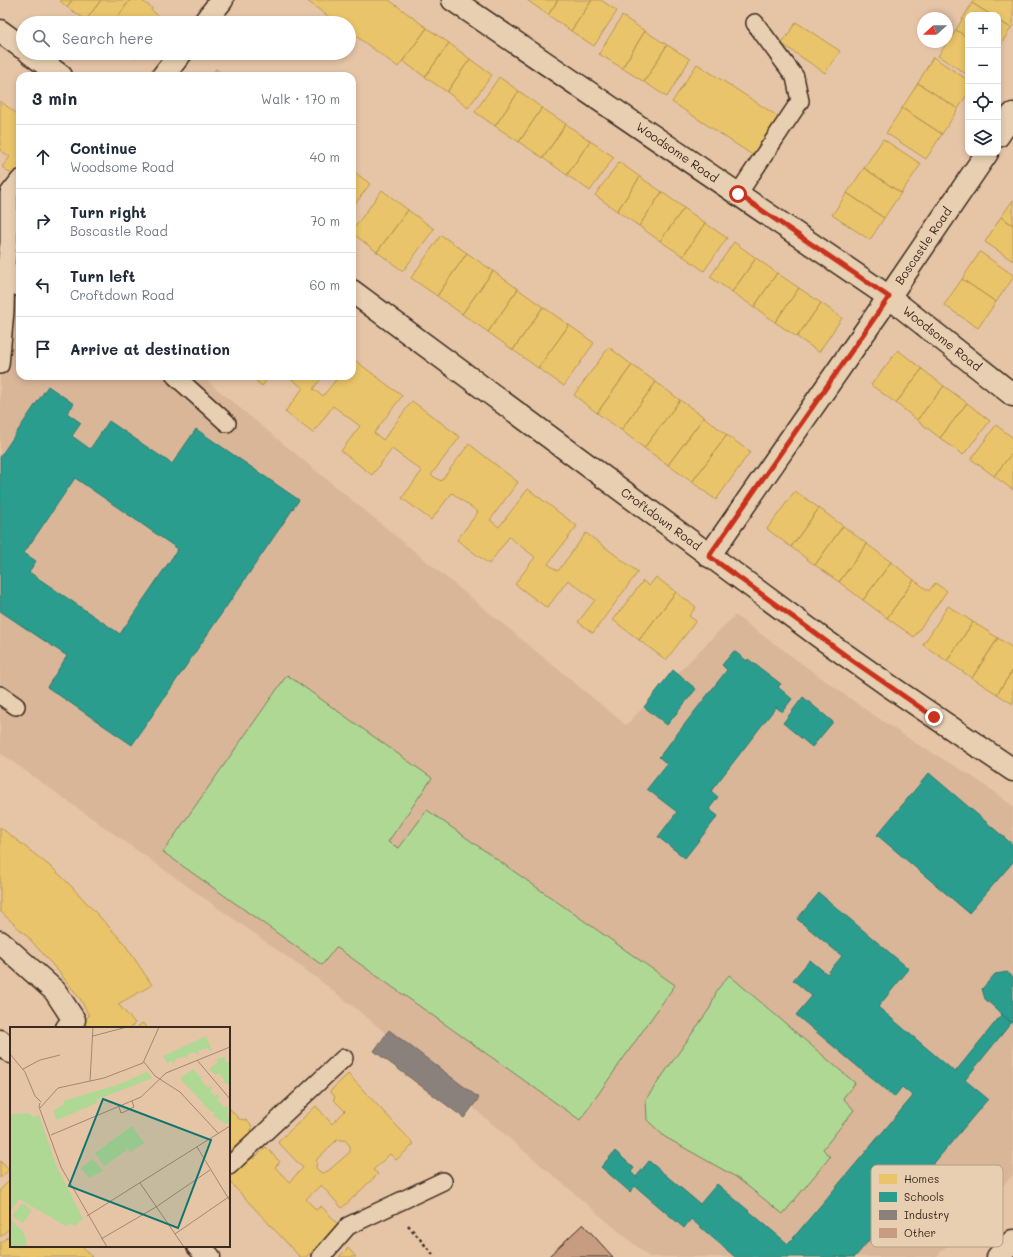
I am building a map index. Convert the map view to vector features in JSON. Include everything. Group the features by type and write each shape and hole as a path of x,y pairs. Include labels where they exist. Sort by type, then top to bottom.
{"street":[{"path":"209,16 222,0"},
{"name":"Woodsome Road","path":"453,0 889,297 1013,395"},
{"path":"0,31 16,43"},
{"path":"39,60 56,72"},
{"path":"166,72 176,60"},
{"path":"1001,132 1013,114"},
{"name":"Boscastle Road","path":"709,556 889,297 984,156"},
{"name":"Croftdown Road","path":"356,294 575,455 709,556 888,685 1013,770"},
{"path":"0,942 55,991 74,1020 68,1027"},
{"path":"0,1041 10,1051"},
{"path":"998,1257 1013,1242"},
{"path":"199,1247 209,1257"}],"lane":[{"path":"738,194 800,101 795,77 755,23"},
{"path":"0,365 5,311 6,265 10,242 9,193 16,184"},
{"path":"6,265 16,281"},
{"path":"179,380 227,423"},
{"path":"0,695 16,706"},
{"path":"230,1165 344,1058"},
{"path":"321,1257 348,1226 443,1181"}],"path":[{"path":"392,1206 435,1257"}],"shaded area":[{"path":"16,230 16,380 206,380 626,725 735,615 859,705 914,742 972,776 1013,806 1013,1175 1003,1186 1003,1165 871,1165 871,1247 945,1247 936,1257 649,1257 370,1020 318,979 0,753 0,258"}],"green space":[{"path":"287,675 432,778 388,842 399,848 427,810 675,985 580,1120 336,947 322,965 163,852"},
{"path":"729,975 855,1083 843,1098 854,1110 823,1149 830,1157 783,1214 736,1177 665,1137 647,1120 646,1099 710,1008 717,990"}],"building: Homes":[{"path":"59,0 72,0 67,7"},
{"path":"72,0 101,0 89,16 80,16 67,7"},
{"path":"101,0 130,0 118,16 89,16"},
{"path":"130,0 141,0 152,8 151,10 159,16 118,16"},
{"path":"306,0 389,0 427,28 398,67 356,36 356,16 328,16"},
{"path":"527,0 558,0 548,15"},
{"path":"558,0 592,0 571,31 548,15"},
{"path":"592,0 601,0 617,11 594,46 571,31"},
{"path":"974,0 1013,0 1013,26 1011,28 1001,22 1001,12 986,12 972,3"},
{"path":"972,3 986,12 967,12"},
{"path":"965,15 965,36 956,30"},
{"path":"622,16 645,31 622,68 599,54"},
{"path":"796,22 840,51 825,73 782,44"},
{"path":"1001,22 1011,28 1001,44"},
{"path":"427,28 449,43 425,77 403,61"},
{"path":"956,30 965,36 965,73 938,56 944,48 953,48 953,34"},
{"path":"645,31 667,45 644,82 622,68"},
{"path":"449,43 470,59 447,92 425,77"},
{"path":"667,45 690,59 667,97 644,82"},
{"path":"933,57 965,78 965,98 958,109 918,83"},
{"path":"470,59 492,75 468,108 447,92"},
{"path":"697,64 782,119 757,158 672,102"},
{"path":"499,77 519,91 495,126 475,112"},
{"path":"918,83 958,109 942,134 902,108"},
{"path":"519,91 542,108 519,142 495,126"},
{"path":"0,101 16,113 16,177 2,167 10,157 0,150"},
{"path":"542,108 566,124 543,158 519,142"},
{"path":"902,108 942,134 926,159 886,133"},
{"path":"566,124 590,141 567,175 543,158"},
{"path":"883,139 921,164 901,193 864,168"},
{"path":"590,141 614,157 590,191 567,175"},
{"path":"619,162 640,177 617,211 595,195"},
{"path":"864,168 901,193 884,218 847,193"},
{"path":"356,173 370,184 356,203"},
{"path":"640,177 662,192 639,226 617,211"},
{"path":"382,190 408,210 377,252 356,236 356,226"},
{"path":"662,192 684,208 660,241 639,226"},
{"path":"847,193 884,218 870,240 832,215"},
{"path":"1013,200 1013,225 1001,217"},
{"path":"684,208 705,223 683,256 660,241"},
{"path":"408,210 434,229 403,271 377,252"},
{"path":"1001,217 1013,225 1013,261 985,242"},
{"path":"705,223 727,238 704,271 683,256"},
{"path":"441,235 467,253 437,296 411,278"},
{"path":"734,242 756,258 732,292 710,277"},
{"path":"980,252 1013,275 1013,278 996,302 962,279"},
{"path":"467,253 493,271 462,314 437,296"},
{"path":"756,258 777,273 754,307 732,292"},
{"path":"493,271 518,289 488,332 462,314"},
{"path":"777,273 799,288 775,322 754,307"},
{"path":"962,279 996,302 978,328 944,305"},
{"path":"799,288 821,303 797,337 775,322"},
{"path":"518,289 543,307 513,350 488,332"},
{"path":"821,303 842,318 819,352 797,337"},
{"path":"543,307 569,325 538,368 513,350"},
{"path":"569,325 594,343 564,386 538,368"},
{"path":"609,347 632,365 597,413 574,395"},
{"path":"898,350 922,369 896,403 871,385"},
{"path":"356,361 402,396 374,433 383,440 412,401 460,437 431,475 441,481 469,444 518,482 490,520 499,527 528,489 577,526 548,564 558,571 586,533 638,572 593,633 578,622 595,600 568,580 547,608 515,584 535,557 509,537 489,564 457,540 478,512 452,493 431,520 402,498 422,471 392,449 372,475 341,451 360,426 333,406 313,433 285,412 303,388 293,380 320,380 313,389 323,396 336,380 356,380"},
{"path":"632,365 656,382 621,430 597,413"},
{"path":"922,369 944,386 917,420 896,403"},
{"path":"255,380 267,380 262,386"},
{"path":"656,382 680,400 644,448 621,430"},
{"path":"944,386 967,403 940,438 917,420"},
{"path":"680,400 704,417 668,465 644,448"},
{"path":"967,403 990,421 963,455 940,438"},
{"path":"704,417 727,435 692,482 668,465"},
{"path":"996,425 1013,438 1013,452 994,476 971,459"},
{"path":"727,435 750,452 716,500 692,482"},
{"path":"1013,452 1013,490 994,476"},
{"path":"795,491 819,508 791,547 767,529"},
{"path":"819,508 843,526 815,565 791,547"},
{"path":"843,526 867,544 839,582 815,565"},
{"path":"867,544 891,562 863,600 839,582"},
{"path":"891,562 914,580 887,618 863,600"},
{"path":"656,577 676,592 639,640 613,620 643,581 649,586"},
{"path":"914,580 929,591 935,583 947,591 914,637 887,618"},
{"path":"676,592 696,607 689,616 696,621 666,660 639,640"},
{"path":"948,606 973,622 947,661 923,645"},
{"path":"973,622 998,638 972,678 947,661"},
{"path":"998,638 1013,648 1013,670 997,694 972,678"},
{"path":"1013,670 1013,704 997,694"},
{"path":"0,827 57,872 124,943 152,985 118,1004 135,1023 131,1027 77,1027 89,1016 81,1000 59,972 27,936 0,911"},
{"path":"142,1023 147,1027 138,1027"},
{"path":"348,1074 414,1144 396,1160 390,1154 373,1170 378,1174 342,1208 321,1185 306,1199 316,1210 321,1206 339,1225 306,1257 300,1257 230,1182 230,1175 250,1156 253,1159 266,1147 280,1162 275,1167 289,1182 303,1168 278,1142 316,1106 332,1124 345,1111 333,1099 335,1097 330,1091","holes":["337,1140 345,1140 350,1146 350,1152 328,1171 322,1173 316,1168 317,1159"]},
{"path":"230,1109 239,1119 246,1120 252,1126 251,1133 230,1151"},
{"path":"0,1161 9,1170 0,1178"},
{"path":"10,1180 10,1228 0,1237 0,1190"},
{"path":"10,1235 10,1247 83,1247 92,1257 0,1257 0,1243"},
{"path":"348,1248 356,1257 339,1257"}],"building: Schools":[{"path":"16,248 16,255 13,253"},
{"path":"48,386 74,404 67,413 81,423 72,436 90,449 109,421 172,464 196,429 299,500 132,745 47,687 67,656 0,611 0,457","holes":["75,478 178,549 120,634 29,572 36,561 24,553"]},
{"path":"734,651 747,661 748,659 781,684 778,687 792,699 782,712 776,707 711,791 718,797 709,809 718,816 685,858 658,837 677,812 647,789 667,764 659,757 727,670 722,665"},
{"path":"673,670 696,689 667,725 644,707"},
{"path":"803,697 833,722 812,747 783,723"},
{"path":"929,773 1013,845 1013,862 969,913 877,835"},
{"path":"819,893 909,969 878,1007 955,1072 1002,1014 1011,1023 965,1080 988,1099 932,1165 871,1165 871,1238 855,1257 735,1257 691,1219 684,1228 635,1186 630,1192 601,1167 615,1151 634,1168 631,1172 636,1177 649,1161 700,1204 717,1184 788,1244 913,1096 902,1087 894,1097 796,1015 812,996 793,980 810,960 827,974 842,956 797,919"},
{"path":"1007,972 1013,977 1013,1024 985,999 982,989 995,974"}],"building: Industry":[{"path":"389,1030 479,1098 464,1118 374,1051"}],"building: Other":[{"path":"583,1224 613,1257 548,1257"}],"route":[{"path":"738,194 889,297 709,556 856,663 934,717"}]}
